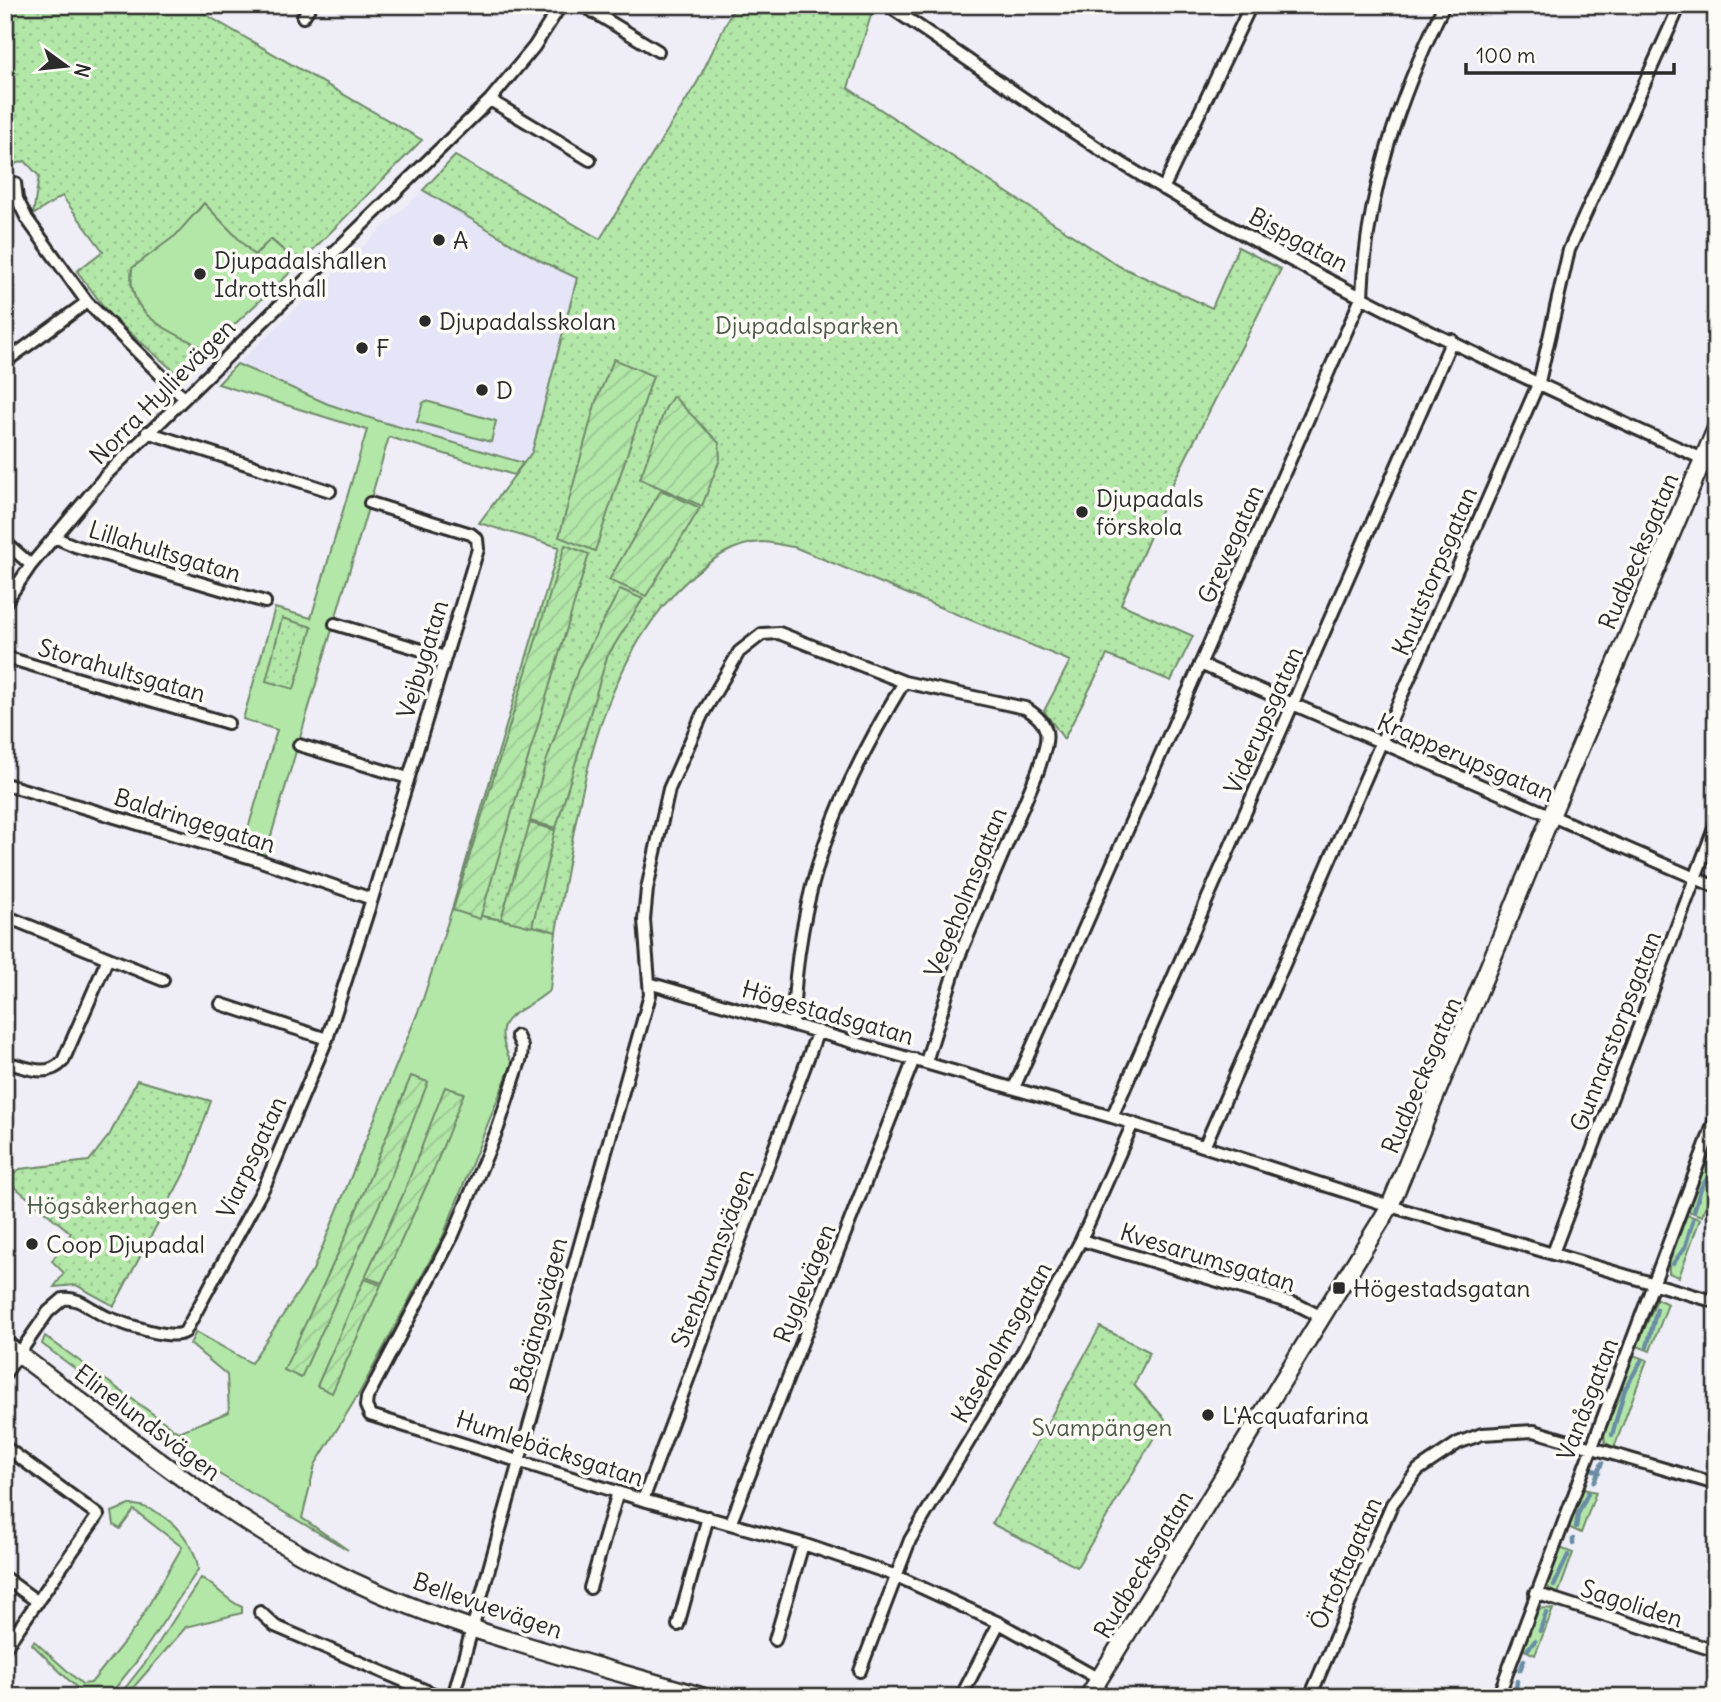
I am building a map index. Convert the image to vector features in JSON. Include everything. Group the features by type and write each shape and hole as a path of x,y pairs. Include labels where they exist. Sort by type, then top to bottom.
{"street":[{"path":"303,17 311,5"},
{"name":"Norra Hyllievägen","path":"5,603 54,537 147,432 490,100 534,47 561,5"},
{"path":"582,5 658,51"},
{"name":"Bispgatan","path":"887,5 1163,189 1362,296 1708,462"},
{"name":"Grevegatan","path":"1014,1088 1362,296 1369,224 1390,136 1406,86 1444,5"},
{"name":"Knutstorpsgatan","path":"1205,1145 1539,382 1569,250 1680,5"},
{"path":"1163,189 1246,7"},
{"path":"490,100 590,160"},
{"path":"15,183 17,199 27,219 87,302 183,397"},
{"path":"5,362 87,302"},
{"name":"Viderupsgatan","path":"1112,1117 1452,340"},
{"name":"Rudbecksgatan","path":"1088,1697 1390,1206 1551,816 1708,462 1716,429"},
{"path":"147,432 175,444 330,491"},
{"name":"Vejbygatan","path":"370,503 471,534 477,539 478,548 372,899"},
{"name":"Lillahultsgatan","path":"54,537 75,546 265,602"},
{"path":"5,542 31,565"},
{"path":"335,624 445,657"},
{"path":"652,985 644,920 659,825 683,754 739,652 762,634 779,633 904,681 858,759 826,835 811,884 796,950 793,1023"},
{"name":"Storahultsgatan","path":"5,657 228,723"},
{"name":"Krapperupsgatan","path":"1200,664 1716,887"},
{"name":"Vegeholmsgatan","path":"904,681 1025,708 1037,715 1046,726 1047,740 1038,771 958,959 926,1062"},
{"path":"299,745 408,778"},
{"name":"Baldringegatan","path":"5,784 255,859 372,899"},
{"name":"Gunnarstorpsgatan","path":"1553,1253 1716,823"},
{"name":"Viarpsgatan","path":"12,1349 57,1302 68,1298 127,1324 170,1336 185,1332 265,1185 327,1039 372,899"},
{"path":"5,916 163,980"},
{"path":"5,1062 44,1072 57,1068 63,1061 108,958"},
{"name":"Högestadsgatan","path":"652,985 793,1023 1133,1123 1390,1206 1716,1302"},
{"name":"Bågängsvägen","path":"453,1697 652,985"},
{"path":"221,1004 327,1039"},
{"name":"Stenbrunnsvägen","path":"643,1500 818,1031"},
{"name":"Humlebäcksgatan","path":"517,1036 522,1046 521,1058 498,1128 453,1235 367,1398 366,1406 370,1415 643,1500 803,1544 894,1575 999,1623 1099,1679"},
{"name":"Ryglevägen","path":"730,1522 914,1059"},
{"name":"Vanåsgatan","path":"1498,1697 1716,1117"},
{"name":"Kåseholmsgatan","path":"860,1671 894,1575 910,1540 1023,1351 1081,1240 1133,1123"},
{"name":"Kvesarumsgatan","path":"1081,1240 1298,1305 1322,1317"},
{"path":"5,1374 12,1349"},
{"name":"Elinelundsvägen","path":"12,1349 218,1502 266,1534"},
{"name":"Örtoftagatan","path":"1310,1697 1382,1524 1404,1486 1418,1470 1458,1443 1507,1431 1534,1431 1716,1484"},
{"path":"5,1447 98,1515 5,1648"},
{"path":"590,1588 618,1492"},
{"path":"678,1625 708,1517"},
{"name":"Bellevuevägen","path":"266,1534 343,1576 473,1627 704,1697"},
{"path":"775,1640 803,1544"},
{"path":"5,1578 37,1602"},
{"name":"Sagoliden","path":"1535,1593 1716,1651"},
{"path":"260,1612 275,1626 441,1697"},
{"path":"961,1697 999,1623"}],"shaded area":[{"name":"Djupadalsskolan","path":"423,190 539,260 577,278 532,452 523,463 328,404 237,364"}],"green space":[{"path":"5,5 189,5 422,140 295,268 288,254 271,239 254,255 204,203 176,235 132,268 131,285 135,299 143,310 166,329 207,350 182,378 110,315 77,271 103,251 62,196 33,215 39,176 25,161 5,167"},
{"name":"Djupadalsparken","path":"735,5 874,6 848,88 1119,266 1212,308 1238,247 1281,269 1172,485 1121,604 1193,636 1171,681 1107,655 1064,739 1044,711 1070,661 794,547 762,542 742,545 716,558 692,576 659,612 632,651 612,695 583,789 556,932 452,909 559,547 479,523 532,452 577,278 539,260 423,190 455,156 600,239 698,81"},
{"path":"204,203 255,255 270,239 288,254 295,268 207,350 153,321 136,299 132,285 132,268"},
{"path":"614,359 653,376 595,551 559,537 596,401"},
{"path":"237,364 328,404 523,463 514,475 389,437 265,856 242,849 277,730 243,719 275,608 311,618 367,430 218,384"},
{"path":"673,396 719,443 720,459 702,506 640,479 665,409"},
{"path":"426,401 496,421 491,442 417,422"},
{"path":"661,490 700,508 646,596 609,580"},
{"path":"565,545 589,554 480,919 453,910"},
{"path":"620,589 643,599 607,657 556,828 530,821 544,768 579,667"},
{"path":"282,618 312,627 294,689 266,681"},
{"path":"530,823 555,830 532,927 501,919"},
{"path":"452,909 556,932 550,990 504,1025 502,1034 512,1063 443,1236 360,1392 315,1465 302,1518 348,1550 207,1467 42,1344 45,1336 178,1432 229,1412 227,1375 190,1344 196,1332 251,1363 313,1270 422,1002"},
{"path":"411,1076 428,1082 385,1192 301,1378 284,1370 345,1238"},
{"name":"Högsåkerhagen","path":"137,1080 211,1101 188,1166 114,1306 76,1285 54,1287 64,1273 52,1261 71,1233 11,1184 14,1174 20,1169 89,1161 110,1134"},
{"path":"445,1087 464,1093 434,1169 382,1283 365,1277 402,1197"},
{"path":"1716,1138 1716,1178 1702,1216 1688,1211"},
{"path":"1687,1215 1700,1219 1679,1277 1669,1273 1669,1264"},
{"path":"364,1279 381,1285 332,1393 317,1386"},
{"path":"1657,1299 1668,1304 1650,1351 1637,1346"},
{"name":"Svampängen","path":"1100,1327 1150,1352 1134,1385 1165,1419 1077,1567 992,1524"},
{"path":"1633,1355 1647,1360 1614,1448 1605,1442 1604,1432"},
{"path":"1583,1489 1596,1492 1581,1533 1568,1527"},
{"path":"129,1505 152,1510 174,1526 191,1547 198,1570 137,1661 108,1697 86,1697 32,1644 34,1641 82,1684 91,1683 136,1627 182,1547 134,1510 120,1529 114,1525 112,1512"},
{"path":"1560,1548 1573,1553 1557,1597 1547,1586"},
{"path":"201,1578 242,1607 242,1613 186,1627 125,1697 118,1697 148,1659"},
{"path":"1543,1608 1553,1609 1535,1655 1522,1649 1536,1612"}],"waterway":[{"path":"1694,1211 1701,1188 1715,1166"},
{"path":"1673,1264 1685,1247 1693,1220"},
{"path":"1647,1347 1657,1309"},
{"path":"1612,1435 1625,1389 1641,1361"},
{"path":"1594,1482 1602,1463"},
{"path":"1591,1469 1599,1472"},
{"path":"1576,1527 1578,1514 1588,1493"},
{"path":"1573,1539 1573,1544"},
{"path":"1554,1586 1568,1555"},
{"path":"1540,1631 1546,1613"},
{"path":"1528,1649 1535,1641"},
{"path":"1520,1670 1524,1660"},
{"path":"1515,1697 1517,1681"}],"place":[{"name":"A","path":"439,240"},
{"name":"Djupadalshallen Idrottshall","path":"200,274"},
{"name":"Djupadalsskolan","path":"425,321"},
{"name":"F","path":"362,348"},
{"name":"D","path":"482,390"},
{"name":"Djupadals förskola","path":"1082,512"},
{"name":"Coop Djupadal","path":"32,1244"},
{"name":"Högestadsgatan","path":"1339,1288"},
{"name":"L'Acquafarina","path":"1208,1415"}]}
